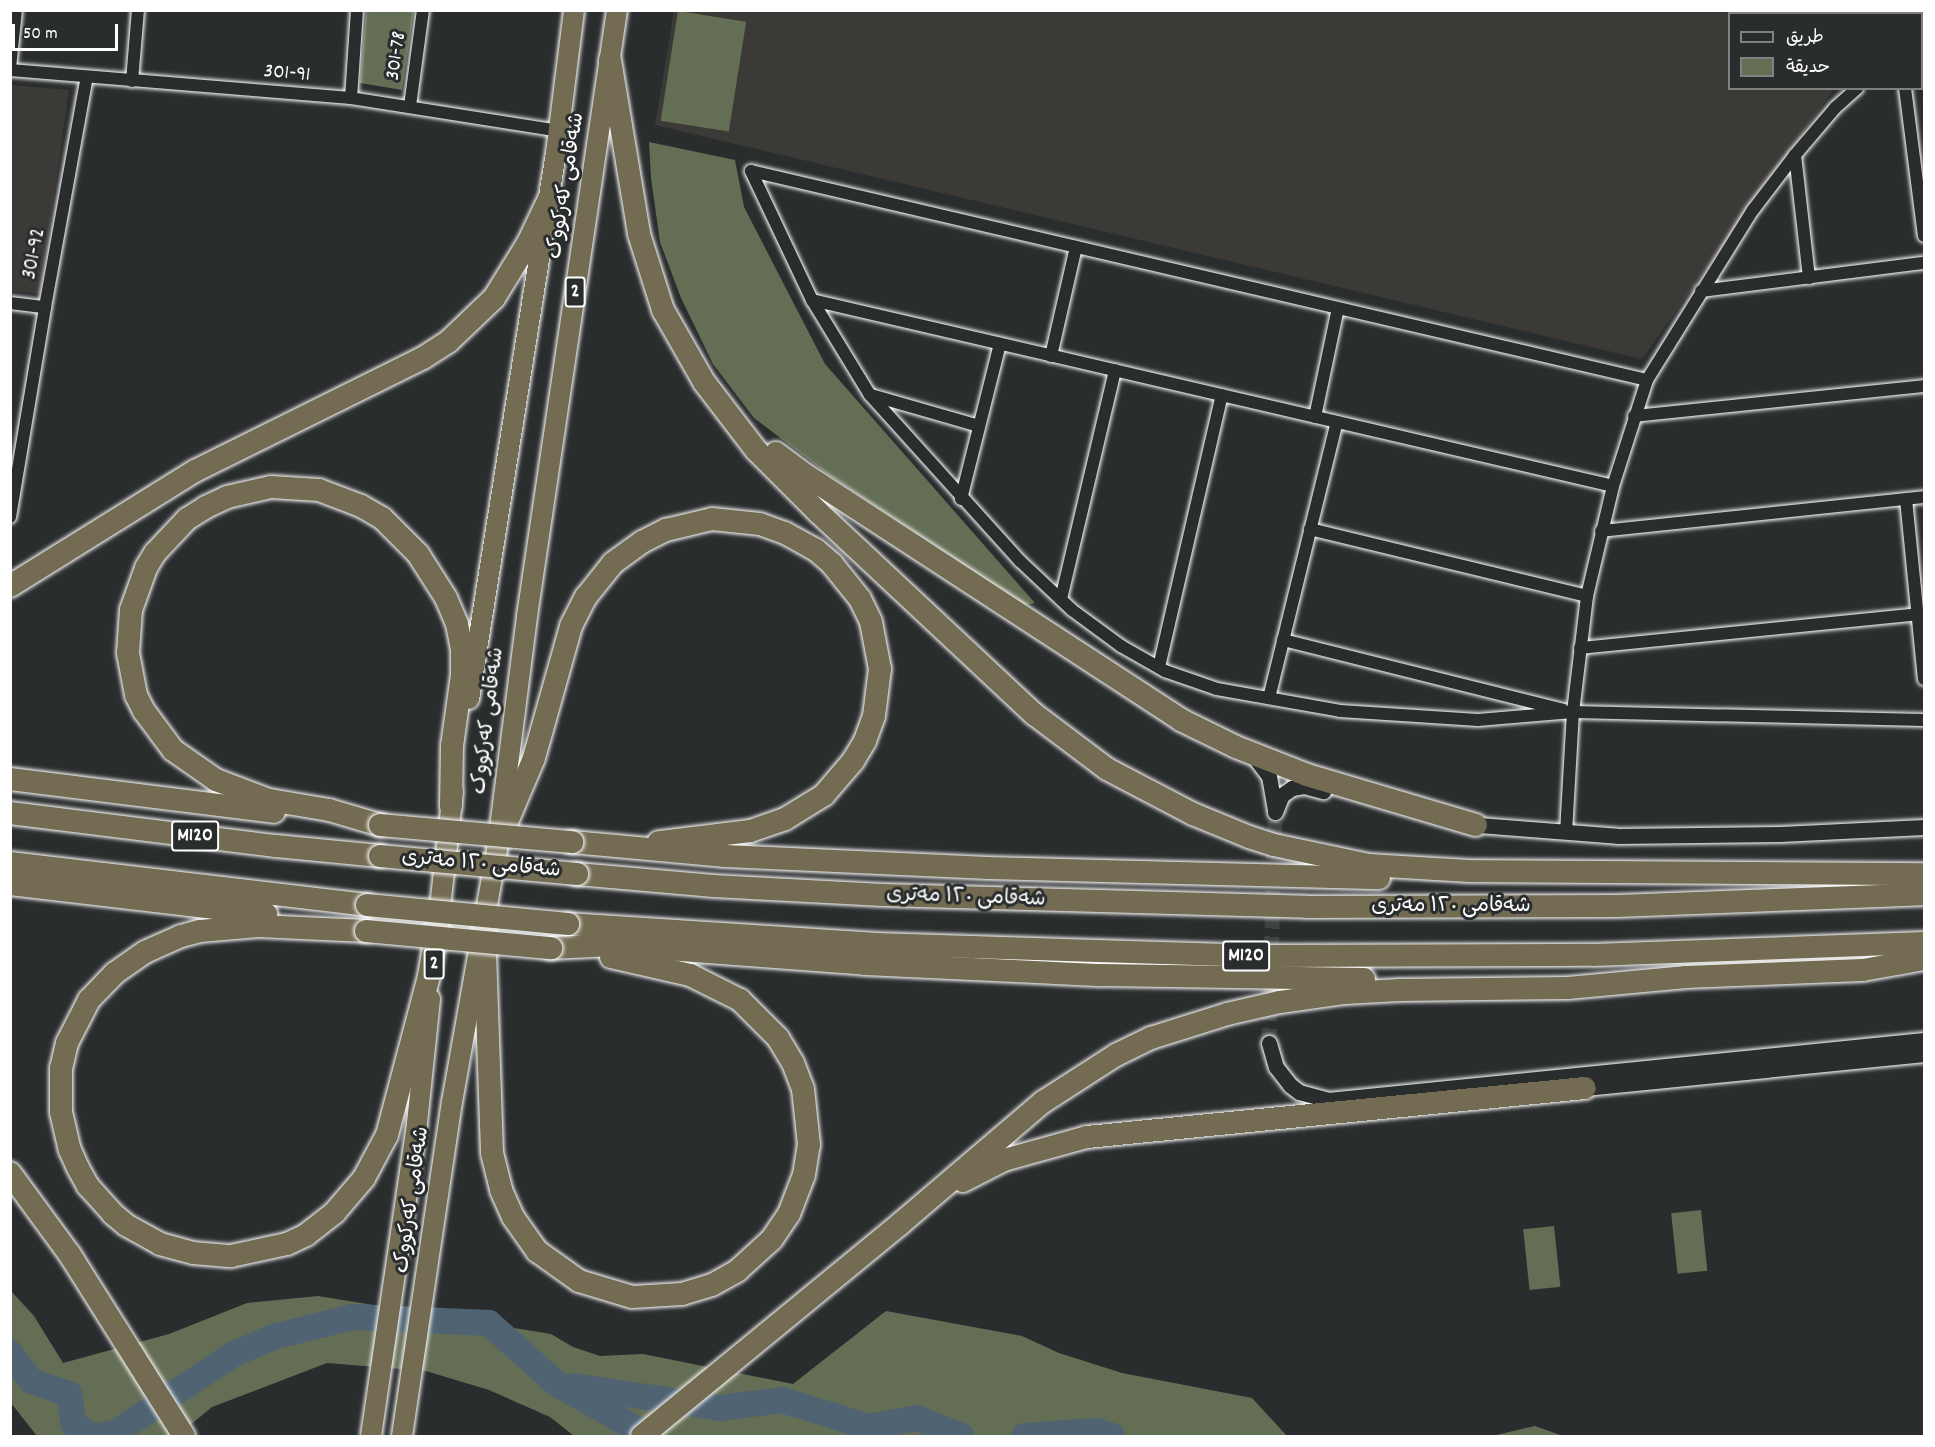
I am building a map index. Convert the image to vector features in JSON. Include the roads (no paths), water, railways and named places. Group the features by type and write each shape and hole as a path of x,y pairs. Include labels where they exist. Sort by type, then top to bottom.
{"highway":[{"name":"شەقامی کەرکووک","path":"371,1437 408,1189 451,806 549,199 574,10"},
{"name":"شەقامی کەرکووک","path":"402,1437 439,1193 498,843 528,606 617,10"},
{"path":"610,60 632,199 651,275 673,328 721,405 756,450 818,512 1034,714 1107,769 1193,814 1274,845 1369,865 1469,871 1653,870 1722,874"},
{"path":"10,586 195,471 415,363 448,342 494,298 528,243 549,199"},
{"path":"721,405 801,472 1181,720 1251,753 1307,775 1476,825"},
{"path":"380,825 328,810 268,800 216,780 173,750 144,711 136,695 128,653 131,610 146,568 155,553 186,519 206,507 227,497 271,487 319,490 361,506 382,518 418,554 446,598 457,624 462,650 462,675 452,746 451,806"},
{"path":"10,568 149,498"},
{"path":"498,843 534,758 571,626 586,597 613,563 642,542 666,530 712,519 760,524 785,533 816,550 843,576 860,599 871,622 878,652 880,669 874,716 853,761 824,795 785,819 750,831 629,846"},
{"path":"10,779 380,825 629,846 667,853 702,855 1084,870 1468,880 1598,880 1722,874 1924,874"},
{"name":"شەقامی ١٢٠ مەتری","path":"10,813 276,846 380,856 713,886 883,895 1296,907 1617,906 1924,894"},
{"name":"M120","path":"10,863 367,905 568,924 877,944 1261,956 1593,955 1924,943"},
{"path":"10,884 305,919 366,931"},
{"path":"439,916 429,976 387,1135 364,1178 335,1212 306,1235 287,1244 231,1256 193,1253 160,1244 126,1225 88,1186 70,1150 61,1112 60,1076 67,1043 89,1000 115,973 145,952 181,936 200,931 258,926 366,931 550,948 658,966 709,982 754,1011 778,1038 793,1063 803,1089 809,1131 807,1160 800,1188 789,1214 772,1239 750,1261 726,1278 682,1294 632,1297 595,1288 563,1272 537,1251 521,1231 501,1190 492,1152 484,922"},
{"path":"550,948 614,945 866,964 1102,975 1490,981 1863,970 1924,959"},
{"path":"642,1437 900,1224 1000,1137 1068,1084 1133,1047 1193,1023 1280,1002 1345,993 1568,988 1686,977"},
{"path":"900,1224 972,1176 1004,1160 1087,1137 1585,1088"},
{"path":"10,1173 70,1255 184,1437"}],"street":[{"path":"10,69 16,10"},
{"path":"132,81 138,10"},
{"path":"351,98 357,10"},
{"name":"301-78","path":"410,106 423,10"},
{"name":"301-91","path":"10,69 351,98 559,131"},
{"name":"301-92","path":"11,511 87,77"},
{"path":"1566,833 1573,712 1587,596 1612,486 1647,380 1753,210 1795,155 1855,90"},
{"path":"1905,90 1924,236"},
{"path":"1795,155 1809,278"},
{"path":"1647,380 751,171 812,300 870,395 1020,561 1061,599 1121,646 1159,668 1217,689 1340,711 1478,720 1573,712 1924,720"},
{"path":"1050,356 1076,247"},
{"path":"1701,291 1924,263"},
{"path":"812,300 1612,486"},
{"path":"10,303 45,307"},
{"path":"1315,417 1338,308"},
{"path":"962,499 1000,344"},
{"path":"1061,599 1114,370"},
{"path":"1634,416 1924,386"},
{"path":"870,395 979,426"},
{"path":"1159,668 1222,395"},
{"path":"1269,698 1337,422"},
{"path":"1601,531 1924,497"},
{"path":"1906,499 1924,679"},
{"path":"1310,529 1587,596"},
{"path":"1580,648 1919,614"},
{"path":"1283,640 1573,712"},
{"path":"1251,753 1269,776 1274,794 1275,812 1286,791 1304,786 1423,819 1566,833 1617,836 1759,834 1924,827"},
{"path":"1269,1043 1276,1067 1290,1085 1299,1092 1328,1100 1924,1040"},
{"path":"1585,1088 1924,1054"}],"waterway":[{"path":"95,1436 115,1433 232,1355 273,1337 352,1317 489,1323 557,1384 649,1436"},
{"path":"10,1353 31,1381 69,1394 74,1424 92,1436"},
{"path":"573,1386 721,1408 782,1400 869,1427 917,1418 961,1436"},
{"path":"1024,1436 1096,1431 1112,1436"}],"tunnel":[{"path":"1269,1043 1275,812"}]}
